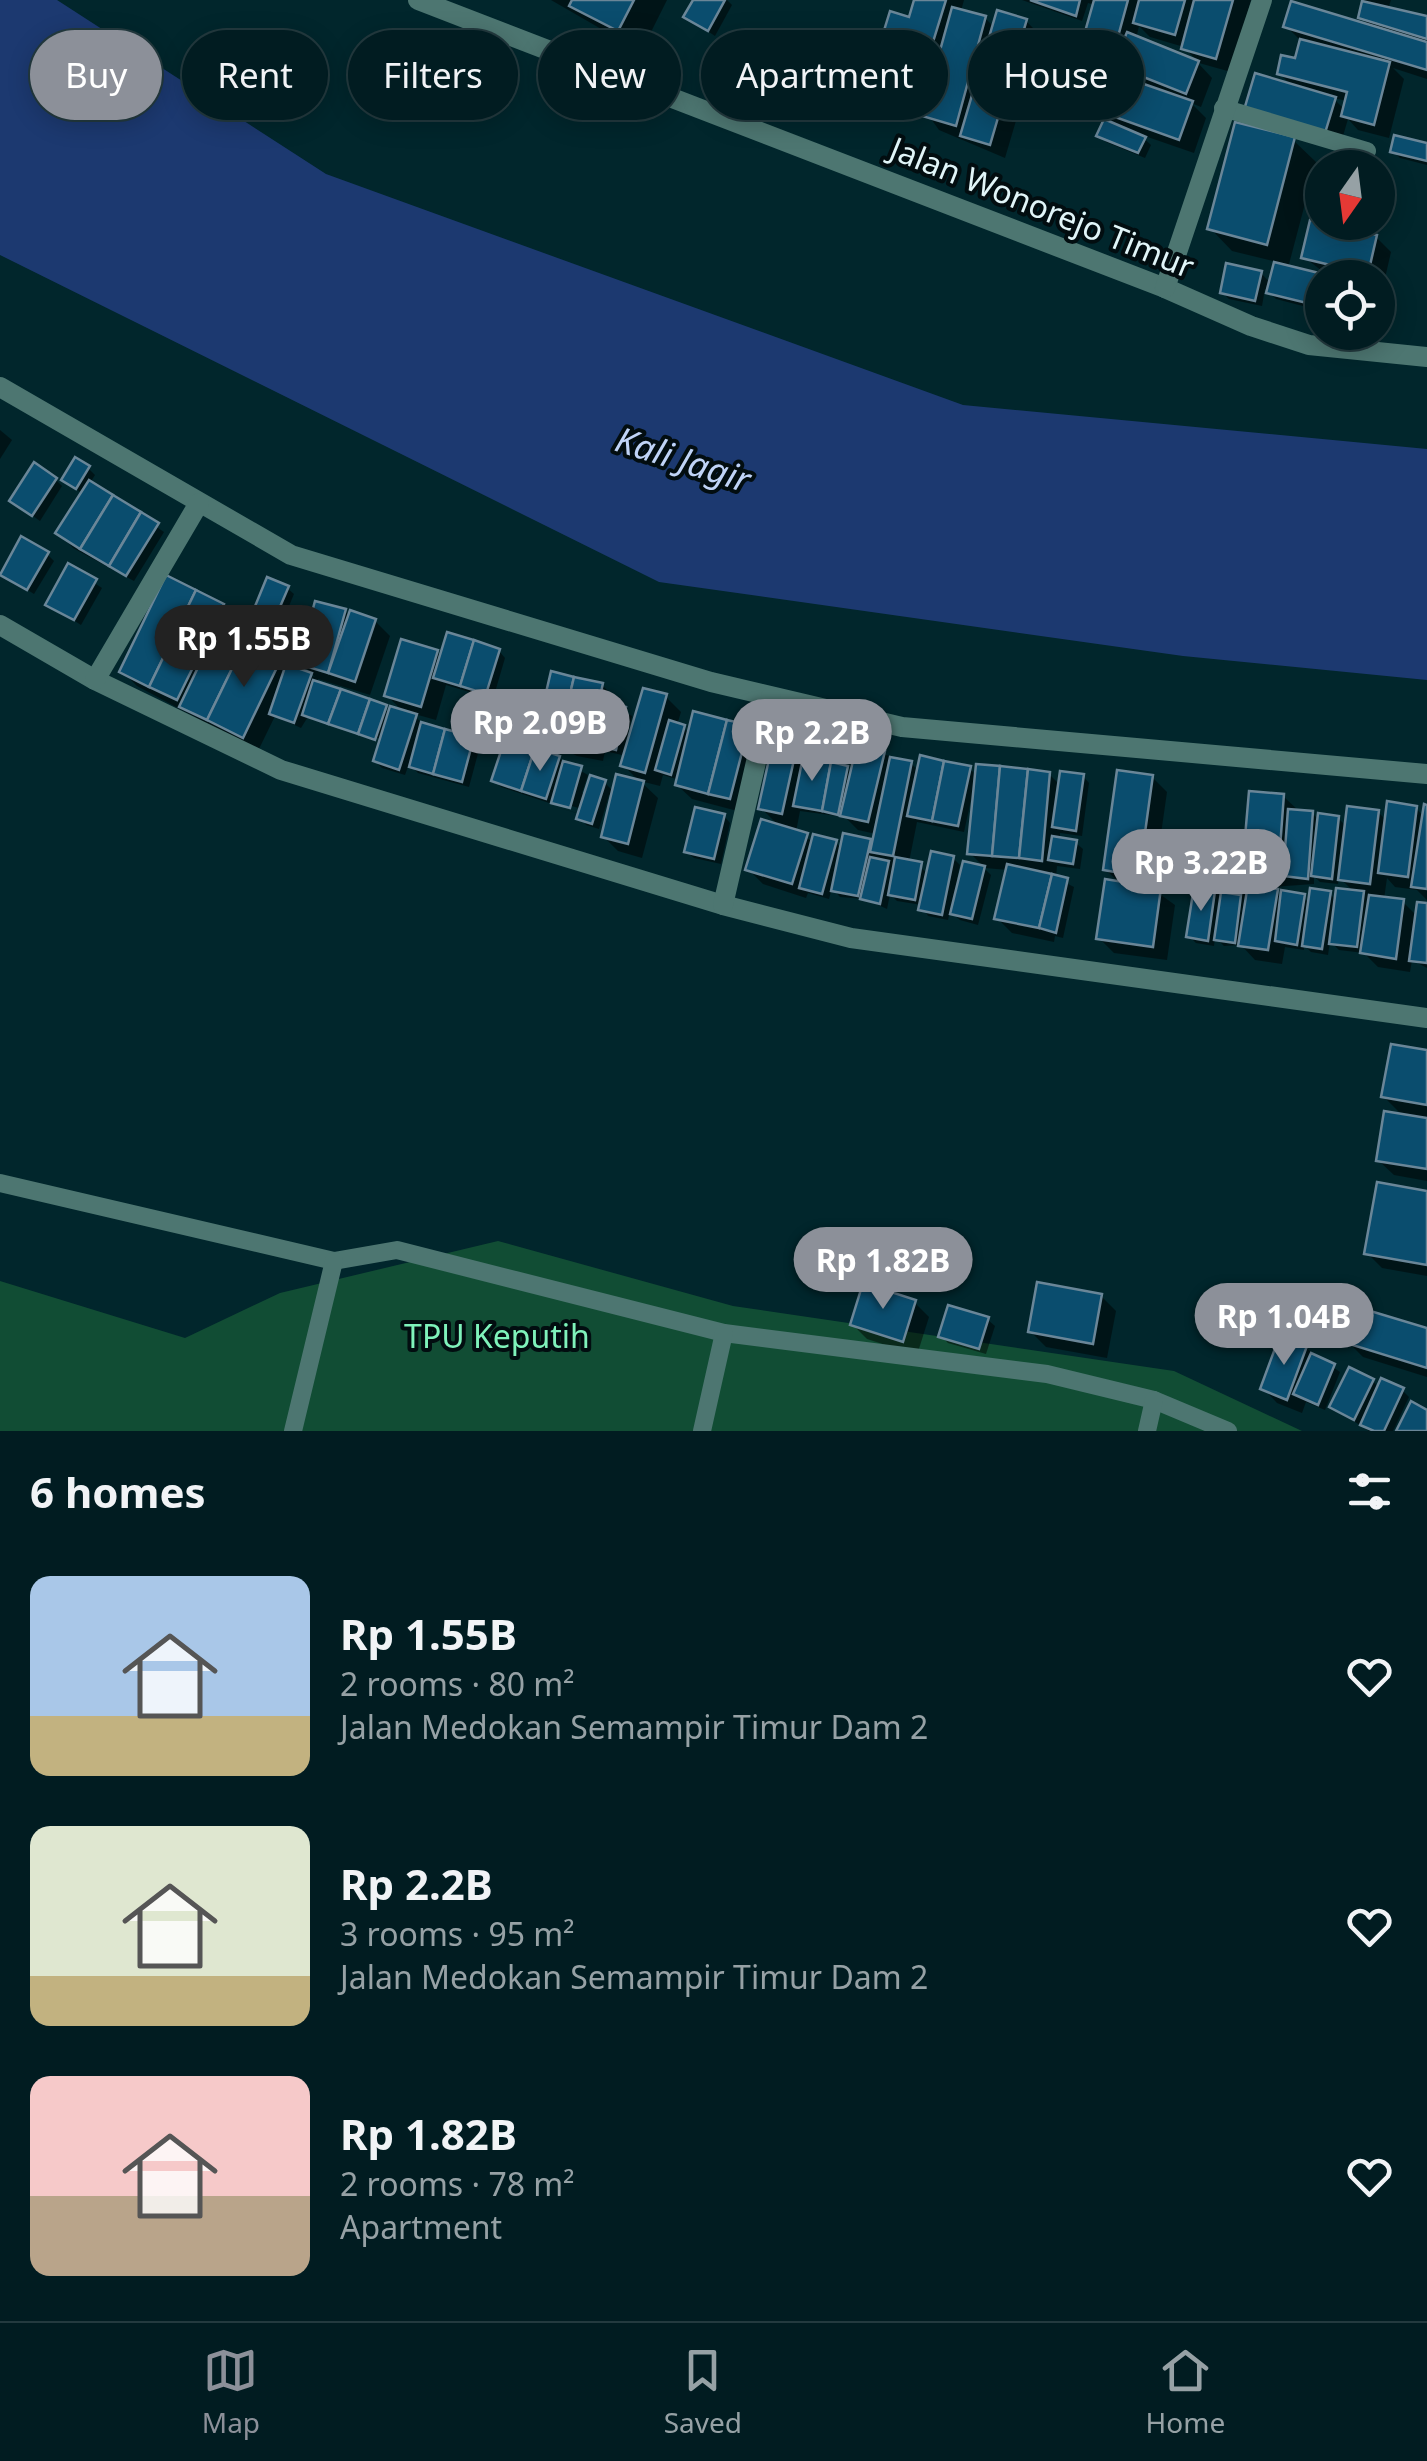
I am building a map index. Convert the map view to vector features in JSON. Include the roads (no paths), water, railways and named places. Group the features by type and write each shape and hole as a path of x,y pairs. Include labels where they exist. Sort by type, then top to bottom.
{"street":[{"name":"Jalan Wonorejo Timur","path":"418,0 1165,288 1251,326 1309,346 1427,356"},
{"path":"1165,288 1262,0"},
{"path":"0,387 291,554 771,697 902,728 1427,774"},
{"path":"95,680 199,503"},
{"path":"0,624 95,680 281,770 723,905 850,938 1427,1018"},
{"path":"723,905 771,697"}],"lane":[{"path":"1224,108 1364,150"},
{"path":"0,1184 334,1261 398,1250 724,1333 1047,1374 1154,1400 1228,1431"},
{"path":"294,1431 334,1261"},
{"path":"702,1431 724,1333"},
{"path":"1147,1431 1154,1400"}],"water":[{"name":"Kali Jagir","path":"0,0 57,0 103,30 30,30 30,120 162,120 162,68 182,81 182,120 243,120 326,174 963,405 1427,449 1427,680 1183,656 659,582 0,255"}],"park label":[{"name":"TPU Keputih","path":"497,1337"}]}
